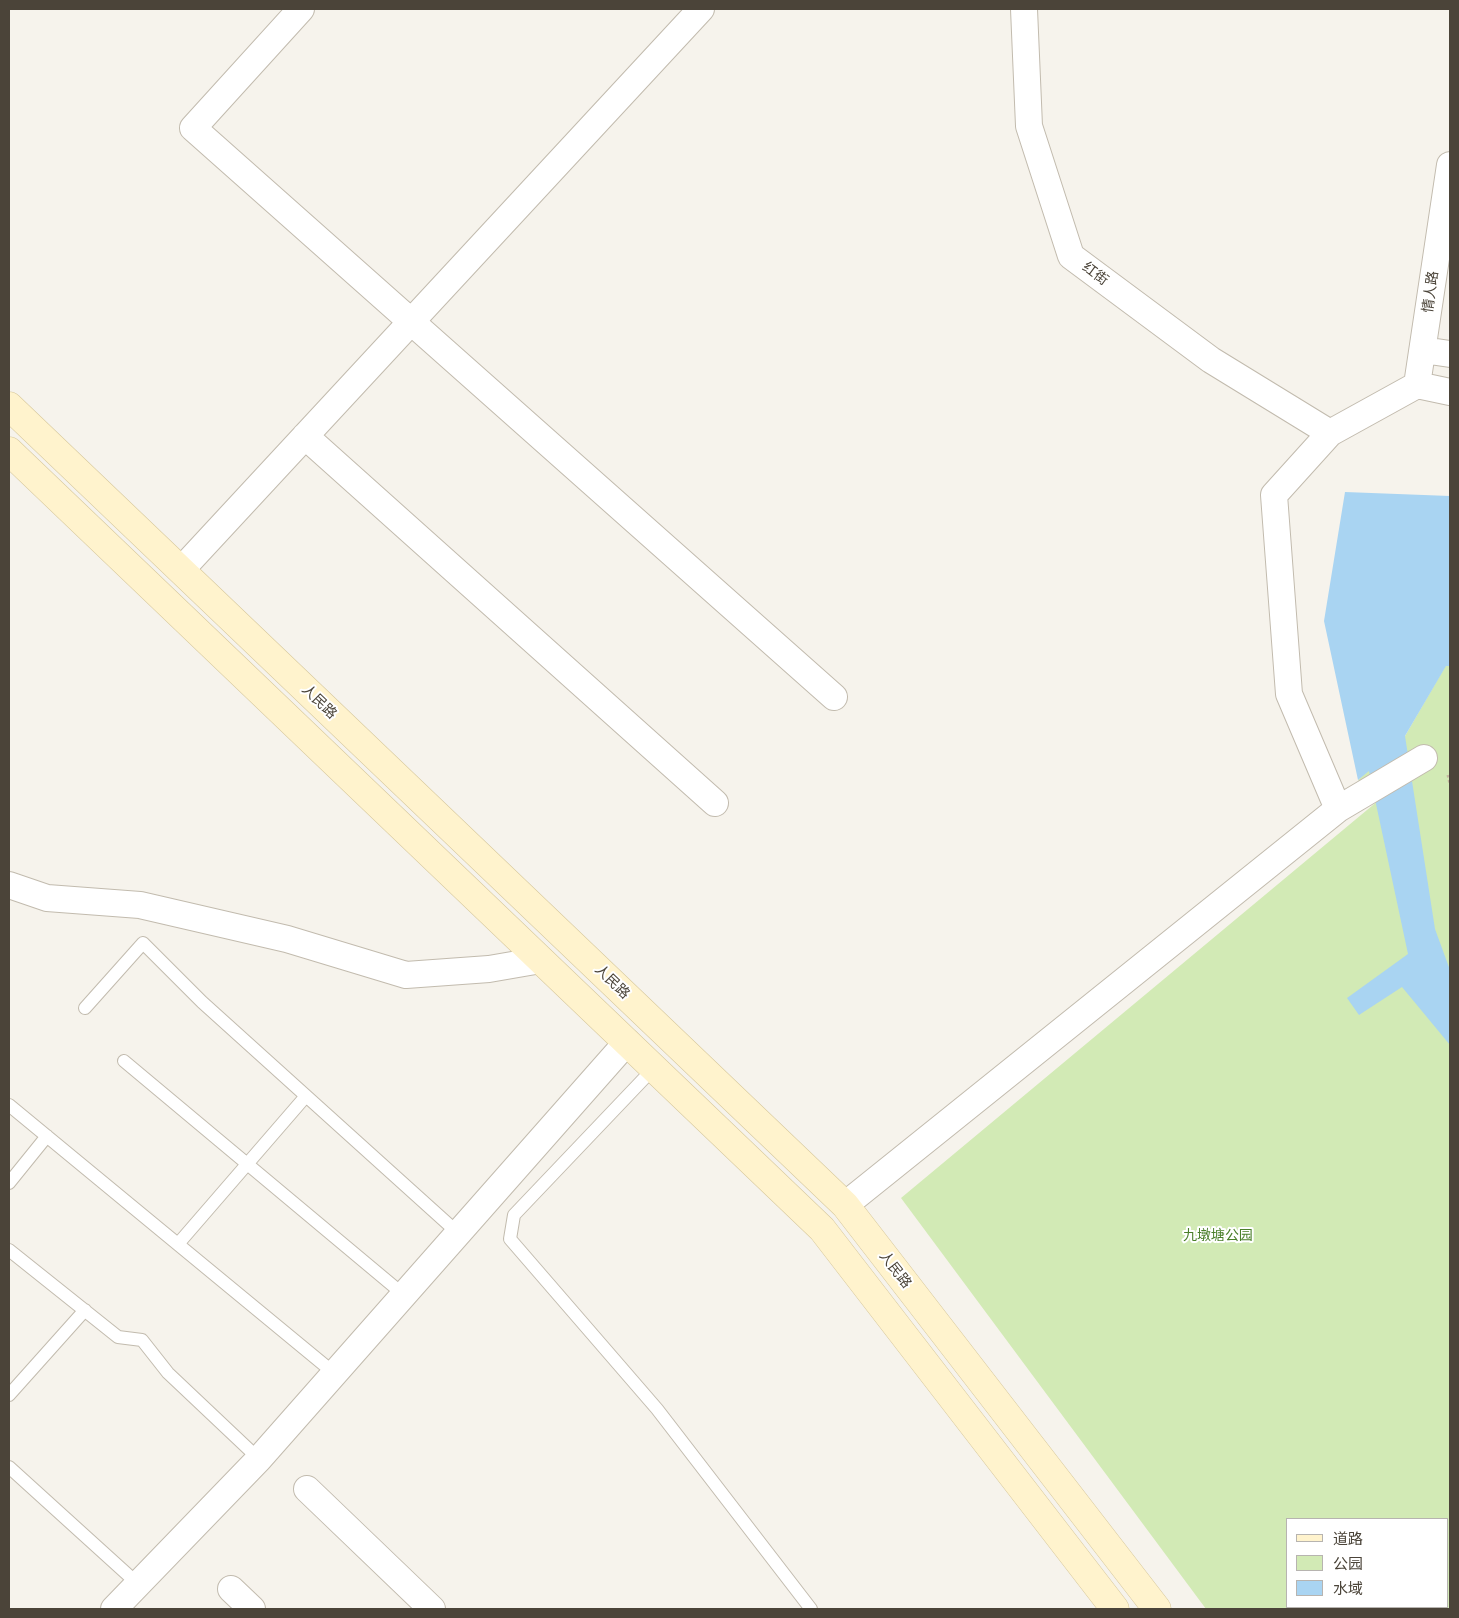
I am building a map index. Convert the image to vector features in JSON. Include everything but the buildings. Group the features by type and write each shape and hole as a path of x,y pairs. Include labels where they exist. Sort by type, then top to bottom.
{"main road":[{"name":"人民路","path":"9,406 845,1205 1157,1609"},
{"path":"9,451 822,1229 1112,1608"}],"street":[{"path":"301,9 193,128 834,698"},
{"path":"181,570 701,9"},
{"name":"红街","path":"1024,9 1029,126 1071,256 1211,360 1330,433"},
{"name":"情人路","path":"1417,385 1450,166"},
{"path":"1423,350 1450,354"},
{"path":"1338,809 1289,694 1274,495 1330,433 1417,385 1450,392"},
{"path":"305,436 715,803"},
{"path":"845,1205 1338,809 1424,758"},
{"path":"9,885 47,898 149,907 287,938 406,974 489,969 541,960"},
{"path":"114,1609 259,1458 627,1042"},
{"path":"308,1489 432,1609"},
{"path":"231,1589 252,1609"}],"lane":[{"path":"85,1008 143,943 202,1002 458,1233"},
{"path":"124,1061 404,1295"},
{"path":"654,1068 514,1215 510,1239 657,1409 811,1609"},
{"path":"178,1244 306,1096"},
{"path":"9,1104 334,1373"},
{"path":"9,1183 47,1136"},
{"path":"9,1250 118,1337 142,1340 168,1373 259,1458"},
{"path":"9,1394 85,1310"},
{"path":"9,1468 138,1584"}],"green space":[{"name":"九墩塘公园","path":"1446,665 1450,666 1450,1609 1206,1609 901,1198 1379,800 1358,780 1405,736"}],"water":[{"path":"1345,492 1450,496 1450,666 1446,666 1405,736 1435,929 1450,970 1450,1045 1402,987 1359,1015 1347,998 1408,954 1369,771 1358,780 1324,621"}]}
